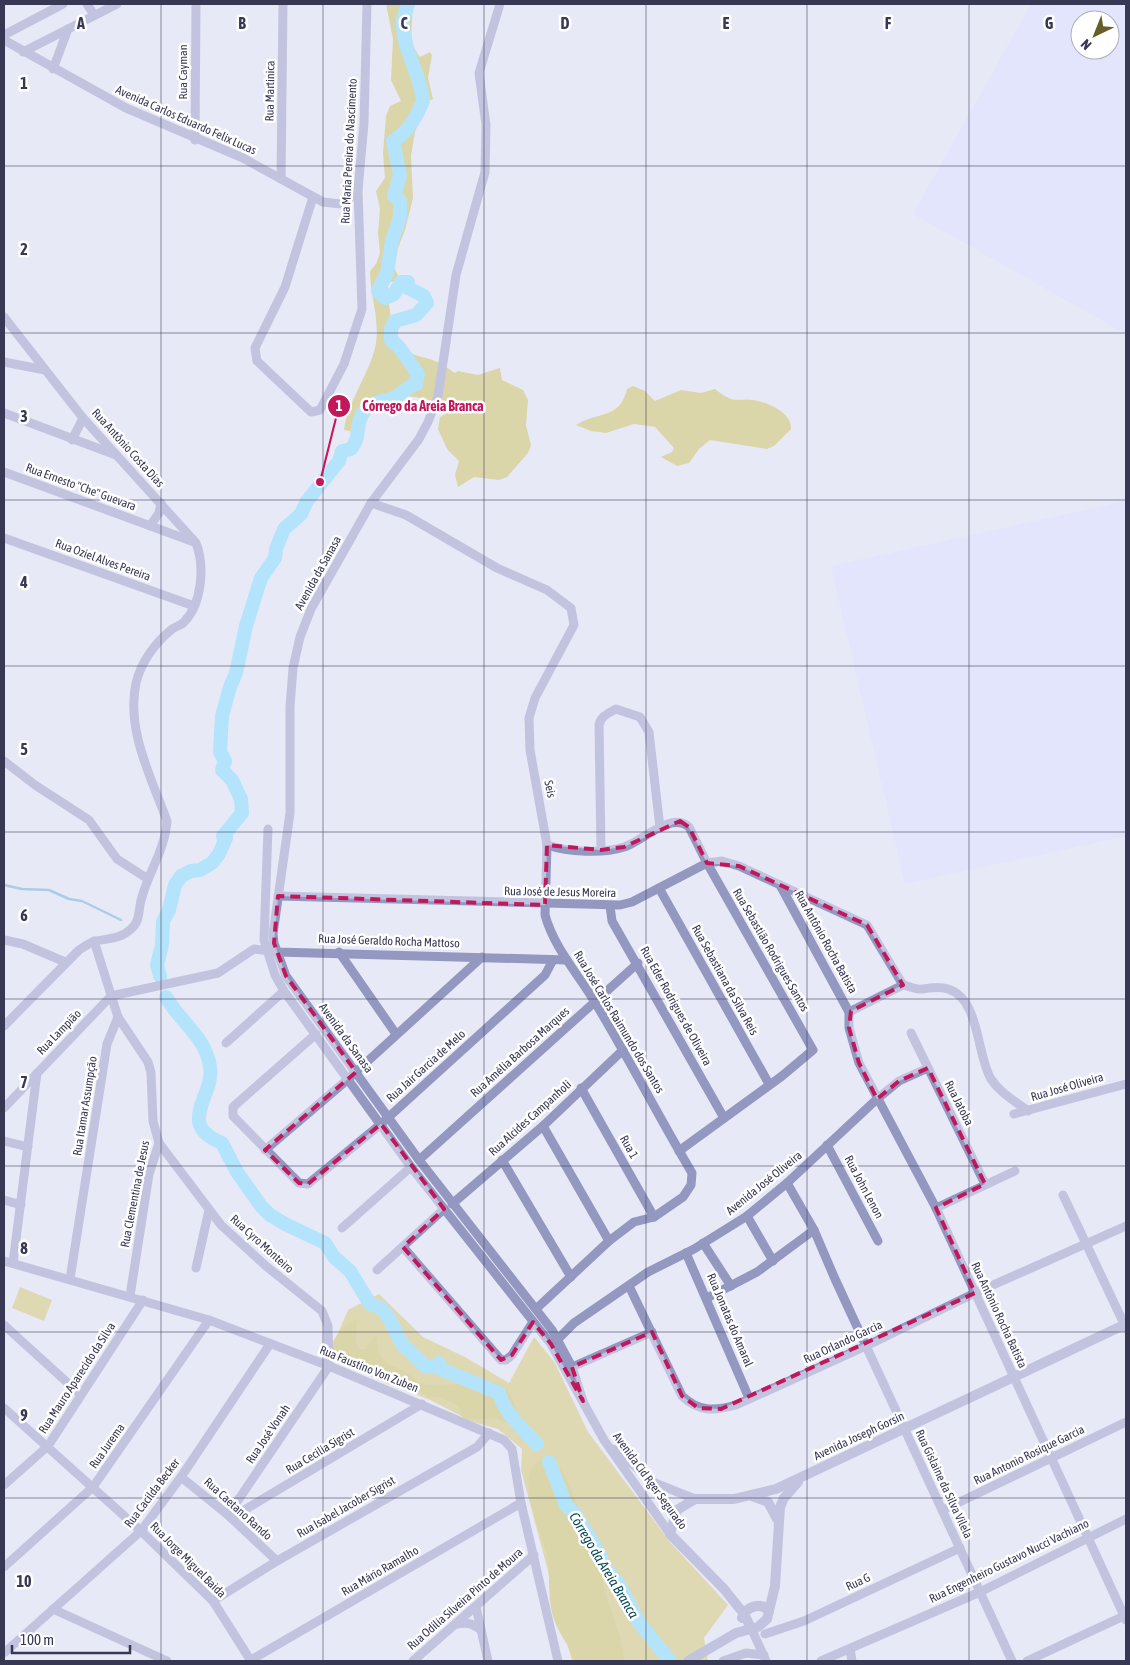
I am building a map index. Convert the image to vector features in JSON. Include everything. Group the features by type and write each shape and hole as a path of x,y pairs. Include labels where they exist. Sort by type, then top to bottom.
{"street":[{"path":"87,4 94,15"},
{"path":"22,52 117,4"},
{"name":"Rua Cayman","path":"195,140 196,4"},
{"name":"Rua Martinica","path":"281,179 283,4"},
{"name":"Rua Maria Pereira do Nascimento","path":"313,197 285,287 255,348 257,361 311,412 320,410 344,364 362,309 358,190 364,123 366,4"},
{"name":"Avenida da Sanasa","path":"500,4 479,73 486,125 485,172 475,216 456,275 438,396 428,422 418,439 371,503 311,609 300,637 293,668 290,707 292,782 289,822 273,934 277,952 286,976 356,1072 411,1167 551,1344 583,1401"},
{"path":"4,35 58,5"},
{"path":"53,69 68,29"},
{"name":"Avenida Carlos Eduardo Felix Lucas","path":"4,40 22,52 126,108 195,140 243,158 313,197 329,203 341,204 346,202 358,190"},
{"name":"Rua Antônio Costa Dias","path":"4,317 84,418 196,543 202,567 194,606"},
{"path":"4,362 45,370"},
{"path":"4,413 117,456"},
{"path":"72,440 84,418"},
{"name":"Rua Ernesto \"Che\" Guevara","path":"4,472 196,543"},
{"path":"150,526 159,513 162,503"},
{"name":"Seis","path":"371,503 406,515 497,568 547,590 571,608 574,625 535,698 529,718 529,733 547,846 545,905"},
{"name":"Rua Oziel Alves Pereira","path":"4,538 194,606"},
{"path":"4,1026 65,962 79,950 94,941 112,940 132,928 138,921 141,898 159,857 166,835 166,821 135,730 133,709 136,682 142,664 151,651 174,628 183,624 194,606"},
{"path":"601,850 600,719 616,709 640,717 649,732 660,828"},
{"path":"4,761 35,785 89,820 117,859 148,879"},
{"name":"Rua Sebastião Rodrigues Santos","path":"547,846 557,849 601,850 624,847 675,821 685,823 689,827 707,863 813,1050 770,1084"},
{"name":"Avenida da Sanasa","path":"268,828 263,929 266,952 275,975 284,991 347,1080 419,1160 558,1339 572,1367 583,1401"},
{"path":"707,863 722,862 739,866 867,925 879,941 903,985"},
{"name":"Rua José de Jesus Moreira","path":"278,896 610,906 632,902 707,863"},
{"name":"Rua Antônio Rocha Batista","path":"780,884 849,1012 849,1025 859,1063 936,1208 1050,1458 1126,1617"},
{"name":"Rua Sebastiana da Silva Reis","path":"659,888 770,1084"},
{"name":"Rua José Carlos Raimundo dos Santos","path":"536,1310 609,1241 634,1222 654,1218 683,1197 691,1185 692,1173 623,1050 548,925 545,905"},
{"name":"Rua Eder Rodrigues de Oliveira","path":"610,906 612,921 638,963 724,1118"},
{"path":"94,941 118,1017"},
{"path":"5,942 23,944 65,962"},
{"name":"Rua José Geraldo Rocha Mattoso","path":"111,996 218,973 254,948 266,952 339,952 568,960"},
{"path":"339,952 396,1034"},
{"path":"316,1034 233,1107 233,1116 265,1150 356,1072 482,957"},
{"name":"Rua Jair Garcia de Melo","path":"265,1150 299,1184 308,1184 384,1120 546,976 553,960"},
{"name":"Rua Amélia Barbosa Marques","path":"419,1160 638,963"},
{"path":"849,1012 903,985 917,989 930,986 948,989 962,996 969,1009 984,1063 991,1078 1000,1091 1028,1111"},
{"path":"226,1043 284,991"},
{"name":"Rua Lampião","path":"4,1108 111,996"},
{"name":"Rua Clementina de Jesus","path":"118,1017 148,1062 152,1081 153,1121 159,1143 149,1174 130,1296"},
{"name":"Rua Itamar Assumpção","path":"70,1279 107,1044 118,1017"},
{"name":"Rua Jatoba","path":"911,1033 985,1184"},
{"name":"Rua Alcides Campanholi","path":"452,1204 543,1126 623,1050"},
{"name":"Avenida José Oliveira","path":"558,1339 574,1323 648,1272 686,1253 746,1216 787,1183 877,1099 899,1081 928,1068"},
{"path":"8,1262 21,1205 37,1073"},
{"path":"679,1151 770,1084"},
{"name":"Rua José Oliveira","path":"1014,1114 1126,1084"},
{"name":"Rua 1","path":"581,1088 654,1218"},
{"path":"543,1126 609,1241"},
{"path":"4,1141 28,1147"},
{"name":"Rua Cyro Monteiro","path":"159,1143 209,1210 239,1242 322,1312 328,1326 329,1366"},
{"name":"Rua John Lenon","path":"828,1146 878,1241"},
{"path":"502,1160 571,1277"},
{"path":"342,1228 411,1167"},
{"path":"936,1208 1015,1171"},
{"name":"Rua Gislaine da Silva Vilela","path":"787,1183 814,1230 1012,1661"},
{"path":"1063,1195 1126,1326"},
{"path":"4,1200 21,1205"},
{"path":"377,1270 444,1209"},
{"path":"196,1268 209,1210"},
{"path":"746,1216 773,1261"},
{"name":"Rua Orlando Garcia","path":"630,1286 682,1396 689,1403 708,1410 721,1409 866,1346 975,1293 1126,1226"},
{"path":"707,1298 773,1261 814,1230"},
{"path":"703,1243 730,1286"},
{"path":"403,1247 501,1360 509,1359 512,1356 533,1322"},
{"name":"Rua Jonatas do Amaral","path":"686,1253 750,1398"},
{"name":"Rua Faustino Von Zuben","path":"8,1262 209,1320 329,1366 504,1440 512,1450 521,1504 558,1661"},
{"name":"Rua Mauro Aparecido da Silva","path":"4,1486 48,1446 143,1300"},
{"name":"Rua Jurema","path":"4,1567 93,1487 209,1320"},
{"path":"4,1325 81,1395"},
{"name":"Avenida Joseph Gorsin","path":"604,1440 645,1476 666,1488 695,1499 720,1500 751,1495 776,1489 1126,1326"},
{"path":"572,1367 652,1332"},
{"name":"Rua Cacilda Becker","path":"4,1653 141,1531 182,1477 270,1344"},
{"name":"Rua José Vonah","path":"229,1517 329,1366"},
{"name":"Avenida Cid Rger Segurado","path":"583,1401 604,1440 670,1534 724,1589 744,1614 752,1630"},
{"name":"Rua Cecilia Sigrist","path":"229,1517 422,1404"},
{"name":"Rua Jorge Miguel Baida","path":"4,1408 141,1531 213,1601 251,1660"},
{"name":"Rua Antonio Rosique Garcia","path":"943,1510 1126,1422"},
{"name":"Rua Isabel Jacober Sigrist","path":"213,1601 477,1447 490,1433"},
{"path":"764,1657 765,1634 777,1565 778,1519 784,1498 806,1474"},
{"path":"635,1484 645,1476"},
{"name":"Rua Caetano Rando","path":"182,1477 229,1517 277,1562"},
{"path":"751,1495 768,1502 778,1519"},
{"path":"670,1534 677,1510 695,1499"},
{"name":"Rua Mário Ramalho","path":"251,1660 521,1504"},
{"name":"Rua Engenheiro Gustavo Nucci Vachiano","path":"821,1661 980,1592 1126,1519"},
{"name":"Rua G","path":"765,1634 804,1621 960,1548"},
{"name":"Rua Odilia Silveira Pinto de Moura","path":"413,1661 534,1555"},
{"path":"736,1633 744,1614 751,1607 759,1606 768,1615"},
{"path":"476,1607 488,1661"},
{"path":"53,1609 167,1661"},
{"path":"688,1661 736,1633 752,1630 768,1615"},
{"path":"1028,1661 1126,1617"},
{"path":"456,1624 465,1622 473,1624 481,1630"},
{"path":"752,1630 764,1657"},
{"path":"850,1649 852,1661"},
{"path":"724,1661 746,1653 764,1657"}],"highlighted area":[{"path":"680,821 689,827 707,863 739,866 780,884 867,925 879,941 903,985 851,1011 849,1028 859,1063 877,1099 899,1081 928,1068 972,1155 985,1184 936,1208 975,1293 721,1409 698,1408 682,1396 652,1332 572,1367 583,1401 551,1344 533,1322 512,1355 501,1360 403,1247 444,1209 381,1124 308,1184 299,1183 265,1150 356,1072 286,976 274,943 278,896 545,905 547,845 601,850 624,847"}],"shaded area":[{"path":"386,4 412,4 413,44 420,57 430,52 432,55 428,78 433,99 426,102 415,132 411,156 413,198 405,230 392,264 398,275 395,281 388,283 392,322 400,341 413,354 438,362 455,373 458,371 478,375 500,368 502,380 523,390 528,400 526,425 531,445 528,453 507,477 499,480 474,477 458,487 455,475 459,461 447,449 438,429 440,417 450,411 448,406 440,403 424,398 406,396 390,398 375,409 356,432 344,430 346,419 372,358 377,338 370,281 370,271 376,264 380,253 378,233 380,209 376,191 385,178 383,153 386,116 390,106 401,101 391,80 393,39"},
{"path":"1031,4 1126,4 1126,334 913,214"},
{"path":"633,386 645,391 655,401 681,390 701,393 715,389 731,399 759,401 778,409 787,418 791,429 774,446 767,449 710,440 699,449 689,463 677,466 661,457 672,452 674,448 655,427 634,424 606,433 591,431 576,425 607,413 619,406 624,399 627,389"},
{"path":"1126,501 1126,836 905,884 831,566"},
{"path":"20,1287 52,1300 44,1321 12,1308"},
{"path":"379,1294 423,1337 465,1357 509,1383 534,1337 555,1363 588,1432 670,1542 728,1605 704,1638 708,1661 572,1661 521,1470 522,1449 498,1429 473,1422 430,1400 385,1382 334,1358 338,1333 348,1310"},
{"path":"357,1320 356,1343 359,1349 365,1349 376,1334 382,1358 421,1383 448,1385 490,1381 501,1385 510,1394 516,1410 512,1417 514,1426 496,1418 466,1420 461,1416 458,1406 440,1397 430,1398 419,1392 387,1384 328,1354 342,1328 346,1324"},
{"path":"544,1459 550,1460 564,1473 604,1571 605,1590 620,1638 624,1661 575,1661 554,1619 550,1600 547,1556 531,1503 529,1488 529,1475 534,1465"}],"waterway":[{"name":"Córrego da Areia Branca","path":"160,976 157,965 162,945 163,921 169,910 175,885 181,876 191,871 200,870 212,863 219,854 226,838 223,836 242,813 241,799 232,780 222,770 225,761 220,752 222,716 236,673 246,626 261,578 275,558 276,549 284,529 301,514 307,501 339,461 342,451 351,449 354,445 362,414 371,405 393,398 416,384 418,374 399,347 391,340 391,329 395,321 416,315 427,303 424,296 408,288 408,282 401,282 394,294 385,298 378,291 387,273 392,241 400,217 400,201 394,196 400,175 393,141 411,124 423,101 422,91 403,32 403,20 408,4"},
{"path":"4,885 22,889 49,890 69,899 82,901 121,920"},
{"name":"Córrego da Areia Branca","path":"166,997 198,1038 208,1056 210,1078 200,1109 201,1127 208,1136 222,1143 237,1172 261,1206 270,1215 285,1224 325,1243 334,1257 350,1271 370,1304 381,1308 389,1318 402,1344 425,1366 432,1367 439,1363 441,1369 499,1393 505,1408 537,1444"},
{"name":"Córrego da Areia Branca","path":"549,1462 566,1505 576,1515 600,1555 604,1566 620,1586 638,1621 670,1661"}],"place":[{"name":"Córrego da Areia Branca","path":"320,482"}]}
